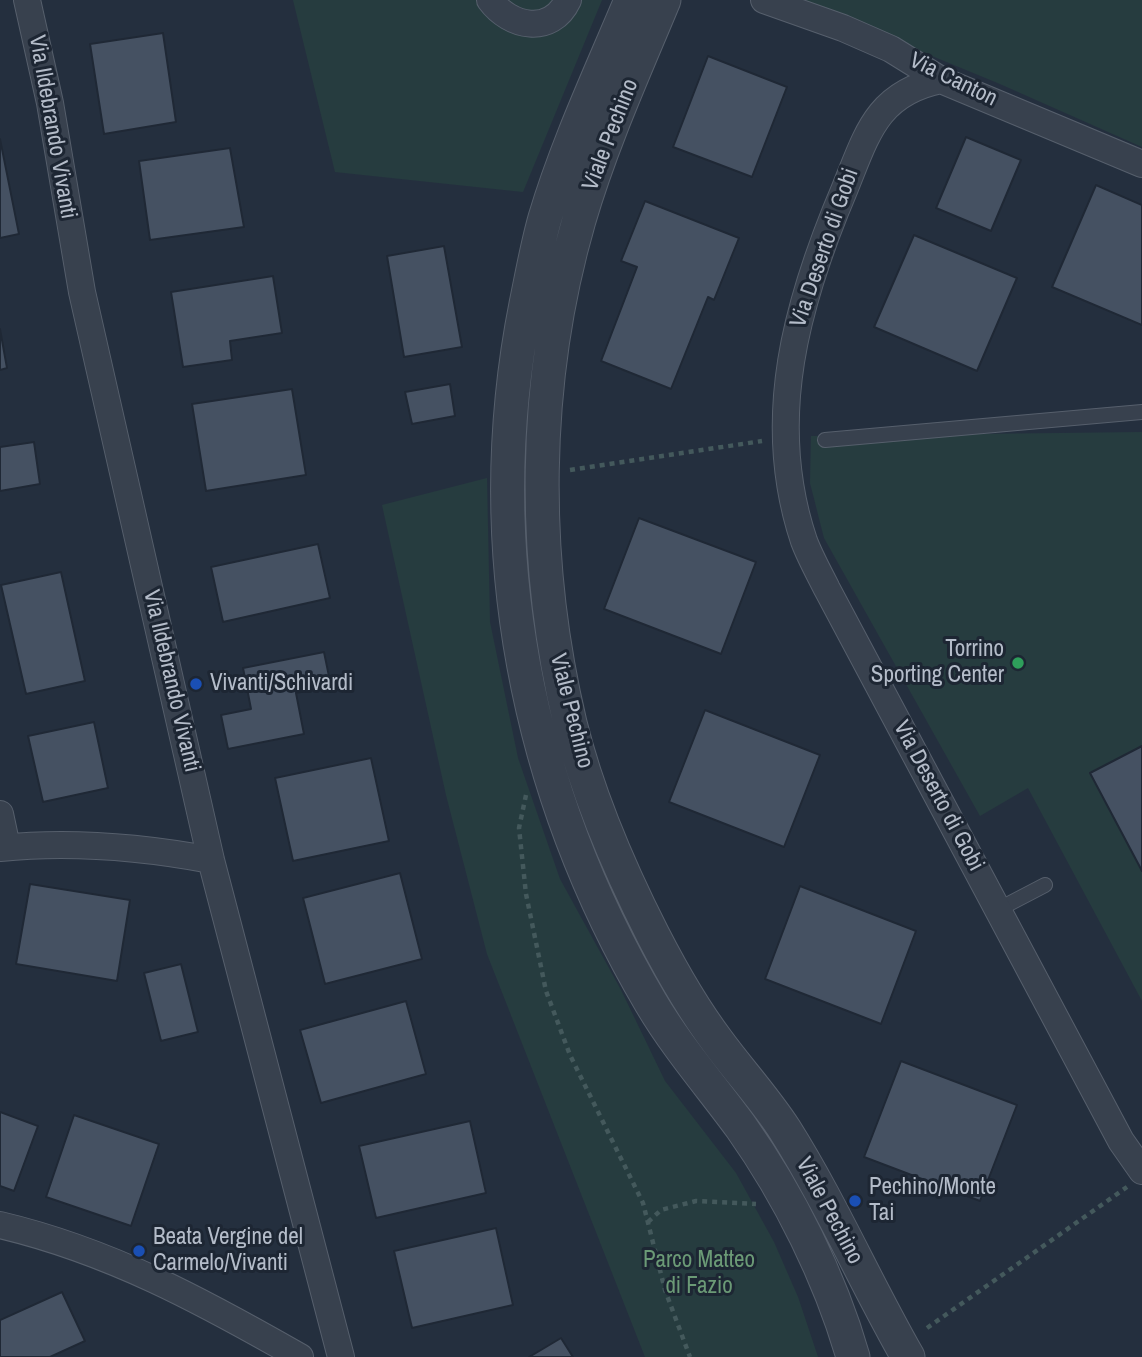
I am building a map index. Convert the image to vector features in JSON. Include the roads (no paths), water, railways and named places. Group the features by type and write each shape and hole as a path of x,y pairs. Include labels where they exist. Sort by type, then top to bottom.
{"street":[{"name":"Via Ildebrando Vivanti","path":"27,0 50,103 82,292 211,860 341,1357"},
{"path":"489,0 511,21 526,24 541,23 555,16 568,0"},
{"name":"Viale Pechino","path":"631,0 551,199 535,258 521,328 514,383 508,481 509,546 517,631 539,738 563,814 588,880 637,978 661,1019 739,1125 781,1191 825,1279 853,1357"},
{"name":"Viale Pechino","path":"664,0 590,187 576,232 551,351 542,503 547,586 556,656 575,738 611,844 645,919 670,968 717,1040 793,1143 908,1357"},
{"name":"Via Canton","path":"764,0 874,41 942,80 1142,164"},
{"name":"Via Deserto di Gobi","path":"942,80 914,87 891,102 874,124 829,227 799,317 789,370 788,437 791,484 806,545 827,589 1121,1141 1136,1178"},
{"path":"0,814 4,848 134,848 211,860"},
{"path":"0,1225 72,1245 128,1266 233,1319 300,1357"}],"lane":[{"path":"825,440 1142,412"},
{"path":"999,909 1045,886"}],"place":[{"name":"Torrino Sporting Center","path":"1018,663"},
{"name":"Vivanti/Schivardi","path":"196,684"},
{"name":"Pechino/Monte Tai","path":"855,1201"},
{"name":"Beata Vergine del Carmelo/Vivanti","path":"139,1251"}],"park label":[{"name":"Parco Matteo di Fazio","path":"699,1274"}]}
